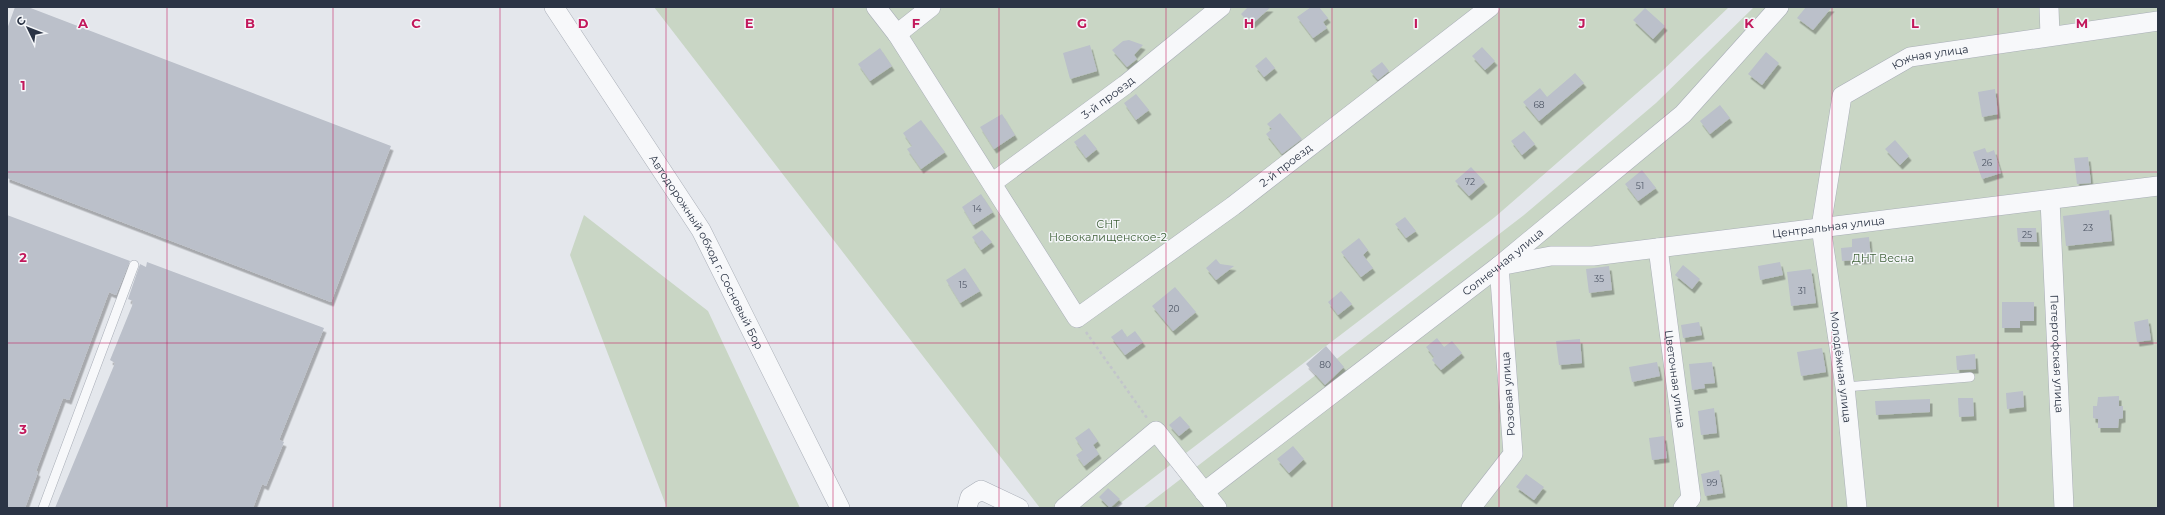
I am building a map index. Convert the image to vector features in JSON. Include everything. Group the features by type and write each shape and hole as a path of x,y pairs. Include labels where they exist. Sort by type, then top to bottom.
{"street":[{"name":"Автодорожный обход г. Сосновый Бор","path":"554,7 701,230 840,508"},
{"path":"876,7 898,34 1077,318"},
{"path":"898,34 931,7"},
{"name":"3-й проезд","path":"992,183 1125,85 1221,7"},
{"name":"2-й проезд","path":"1077,318 1233,206 1490,7"},
{"name":"Солнечная улица","path":"1204,492 1499,266 1683,114 1779,7"},
{"path":"2049,7 2050,36"},
{"name":"Южная улица","path":"1821,227 1842,96 1910,57 2158,21"},
{"name":"Центральная улица","path":"1499,266 1551,256 1593,256 2158,186"},
{"name":"Петергофская улица","path":"2050,200 2064,508"},
{"name":"Молодёжная улица","path":"1821,227 1845,387 1856,508"},
{"name":"Цветочная улица","path":"1658,248 1691,498 1683,508"},
{"name":"Розовая улица","path":"1471,508 1513,454 1499,266"},
{"path":"1064,508 1156,431 1217,508"},
{"path":"967,508 970,497 981,490 1019,508"}],"lane":[{"path":"42,508 134,265"},
{"path":"1845,387 1970,377"}],"path":[{"path":"1077,318 1156,431"}],"green space":[{"name":"СНТ Новокалищенское-2","path":"654,7 1729,7 1660,73 1495,217 1114,508 1040,508"},
{"name":"ДНТ Весна","path":"1754,7 2158,7 2158,508 1143,508 1524,215 1656,103"},
{"path":"584,215 708,311 800,508 667,508 570,255"}],"building":[{"path":"15,7 28,7 391,146 331,302 7,178 7,29"},
{"path":"1248,7 1271,7 1251,25 1241,14"},
{"path":"1311,7 1319,7 1328,18 1323,22 1327,28 1313,38 1297,17"},
{"path":"1806,7 1832,7 1813,30 1797,18"},
{"path":"1645,8 1665,26 1653,39 1633,20"},
{"path":"1129,40 1143,45 1134,55 1137,59 1127,67 1112,50 1123,41"},
{"path":"1090,45 1097,71 1070,79 1063,53"},
{"path":"1482,47 1495,61 1485,70 1472,56"},
{"path":"880,48 892,66 870,81 858,64"},
{"path":"1766,52 1779,63 1762,85 1748,74"},
{"path":"1266,57 1275,68 1264,77 1255,66"},
{"path":"1382,62 1389,71 1378,80 1370,71"},
{"path":"1575,73 1584,83 1539,121 1523,102 1540,88 1547,97"},
{"path":"1995,89 1998,114 1982,117 1978,92"},
{"path":"1136,94 1149,110 1136,120 1124,103"},
{"path":"1720,105 1730,118 1710,134 1700,121"},
{"path":"1280,113 1302,139 1282,154 1266,134 1272,129 1267,124"},
{"path":"1002,114 1015,135 994,149 980,127"},
{"path":"921,120 945,152 921,169 907,149 912,146 903,133"},
{"path":"1524,131 1535,144 1522,155 1511,141"},
{"path":"1085,134 1097,149 1086,158 1074,142"},
{"path":"1895,140 1909,156 1900,165 1885,149"},
{"path":"1985,148 1987,153 1994,150 2001,173 1982,179 1973,152"},
{"path":"2088,157 2091,183 2077,184 2074,158"},
{"path":"1471,167 1485,182 1469,196 1455,181"},
{"path":"1642,170 1656,188 1638,201 1625,184"},
{"path":"981,194 993,212 973,225 962,207"},
{"path":"2109,210 2112,241 2066,246 2063,216"},
{"path":"7,215 130,261 116,295 109,292 69,400 63,398 36,471 38,472 25,508 7,508"},
{"path":"1405,217 1416,231 1406,238 1395,224"},
{"path":"2017,228 2036,228 2037,242 2018,242"},
{"path":"982,230 992,242 981,250 972,237"},
{"path":"1869,237 1871,259 1842,261 1841,248 1852,247 1852,239"},
{"path":"1359,238 1368,250 1363,255 1373,268 1361,277 1341,252"},
{"path":"1216,259 1220,264 1234,266 1216,280 1206,268"},
{"path":"147,262 324,328 279,440 284,442 266,486 262,484 253,508 55,508 115,363 110,360 132,306 133,301 128,299 140,264 146,267"},
{"path":"1780,262 1783,275 1760,280 1758,266"},
{"path":"1683,265 1700,279 1692,289 1675,275"},
{"path":"1609,266 1612,290 1589,293 1586,269"},
{"path":"965,268 980,291 960,303 946,280"},
{"path":"1811,269 1816,303 1791,306 1787,272"},
{"path":"1175,287 1196,312 1173,331 1152,306"},
{"path":"1341,291 1352,304 1338,315 1328,302"},
{"path":"2002,302 2034,302 2034,321 2020,321 2020,328 2002,328"},
{"path":"2148,319 2151,340 2137,342 2134,322"},
{"path":"1699,322 1702,335 1683,338 1681,325"},
{"path":"1122,329 1127,337 1135,331 1143,342 1125,355 1111,337"},
{"path":"1437,338 1444,347 1452,341 1462,353 1441,370 1432,360 1434,357 1426,347"},
{"path":"1580,339 1582,363 1559,365 1556,341"},
{"path":"1326,346 1344,367 1325,385 1306,364"},
{"path":"1822,348 1826,372 1801,376 1797,352"},
{"path":"1975,354 1976,369 1957,370 1956,356"},
{"path":"1657,362 1660,376 1632,382 1629,367"},
{"path":"1712,362 1715,383 1704,384 1705,388 1692,390 1689,364"},
{"path":"2023,391 2024,407 2007,409 2006,393"},
{"path":"2119,396 2119,406 2123,406 2123,418 2119,419 2118,428 2098,428 2098,419 2093,418 2093,406 2097,406 2098,397"},
{"path":"1958,398 1973,398 1974,416 1959,417"},
{"path":"1930,399 1930,412 1876,415 1875,401"},
{"path":"1714,408 1717,433 1701,435 1698,411"},
{"path":"1180,416 1190,427 1179,436 1169,425"},
{"path":"1089,428 1098,441 1093,445 1099,454 1084,466 1076,455 1083,450 1075,438"},
{"path":"1664,436 1667,458 1652,460 1649,438"},
{"path":"1293,446 1304,459 1289,473 1277,459"},
{"path":"1719,470 1723,493 1705,496 1701,474"},
{"path":"1526,474 1544,487 1534,500 1516,487"},
{"path":"1108,488 1120,499 1110,508 1099,497"}]}
